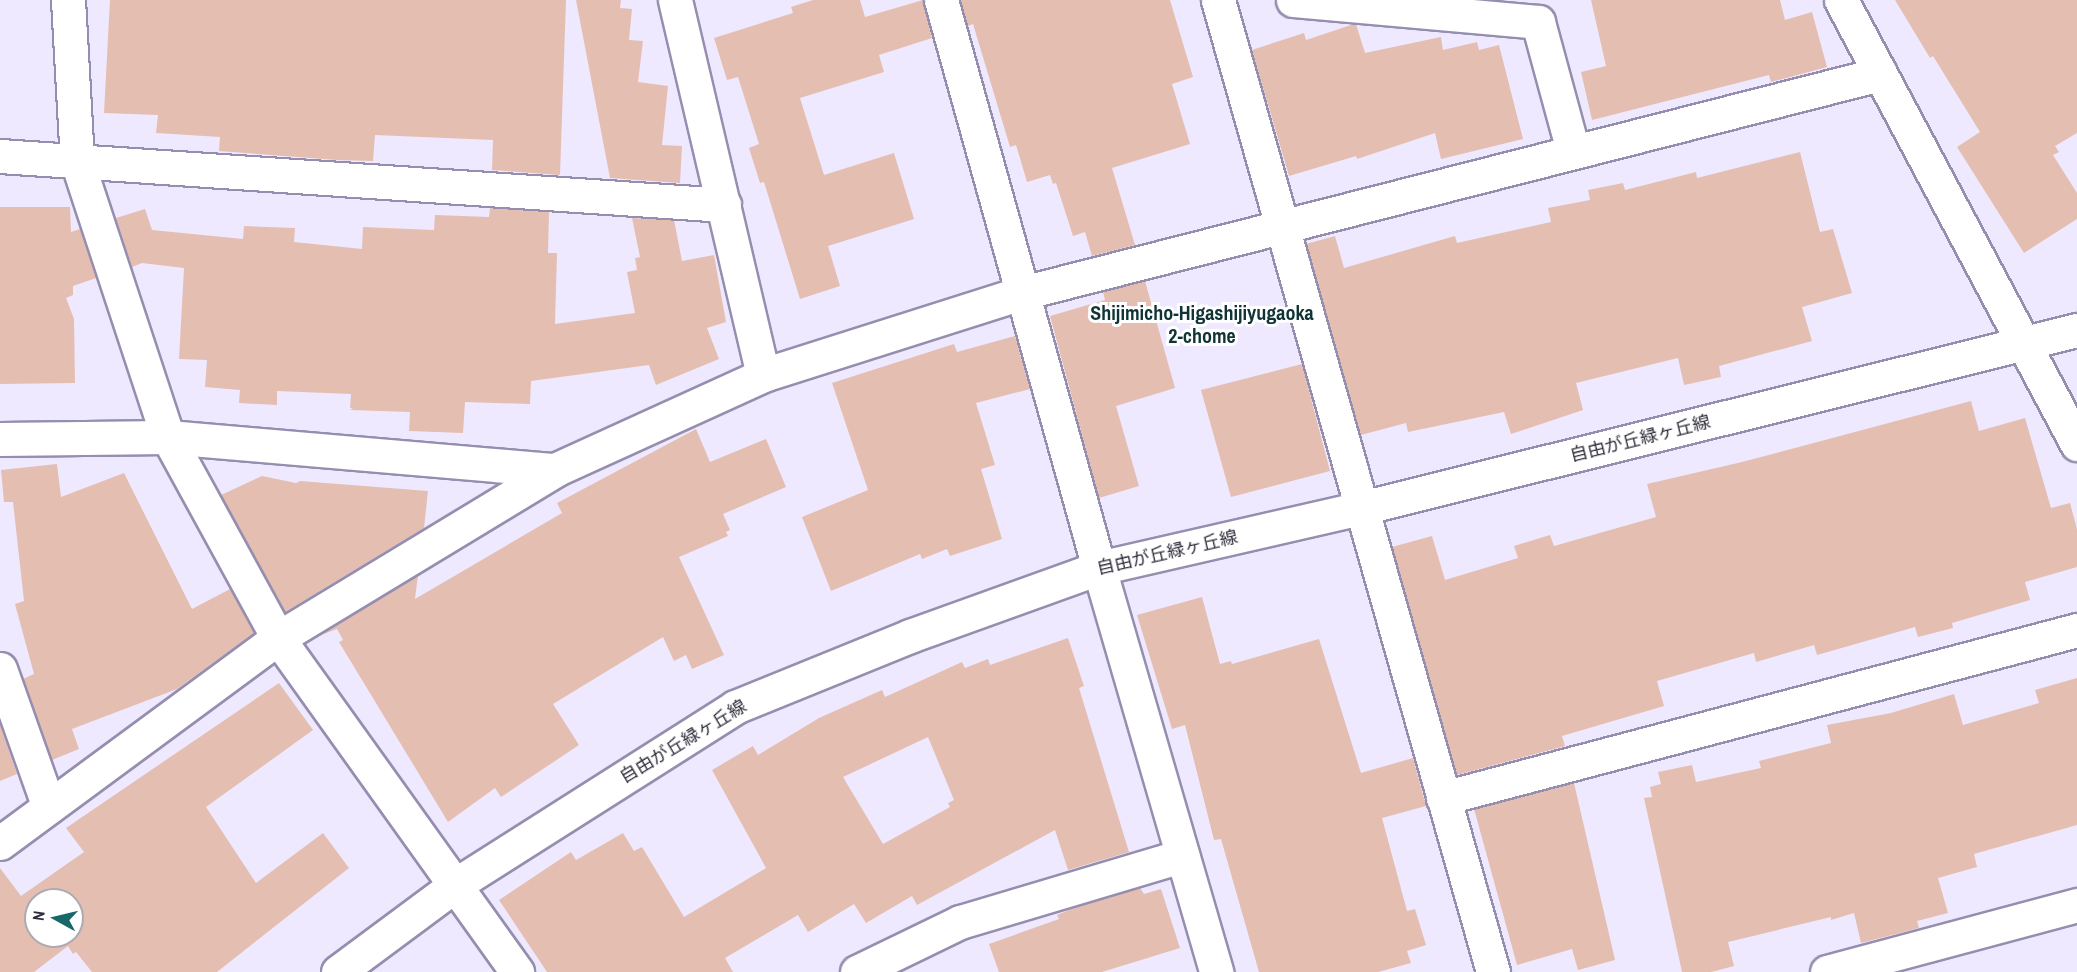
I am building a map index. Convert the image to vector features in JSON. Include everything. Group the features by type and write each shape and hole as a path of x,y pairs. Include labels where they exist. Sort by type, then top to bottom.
{"street":[{"path":"68,0 77,161 168,437 278,638 517,972"},
{"path":"675,0 763,375"},
{"path":"941,0 1099,568 1216,972"},
{"path":"1218,0 1493,972"},
{"path":"1293,0 1538,22 1573,151"},
{"path":"1841,0 2077,444"},
{"path":"0,843 278,638 555,470 763,375 1022,292 1880,74"},
{"path":"0,156 724,205"},
{"name":"自由が丘緑ヶ丘線","path":"338,972 455,885 735,707 910,636 1099,568 1361,508 2077,330"},
{"path":"0,439 168,437 555,470"},
{"path":"1443,798 2077,630"},
{"path":"0,669 49,807"},
{"path":"857,972 960,922 1182,856"},
{"path":"1827,972 2077,905"}],"building":[{"path":"110,0 566,0 560,175 492,170 493,140 375,135 373,161 337,160 219,151 220,137 156,133 158,115 104,113"},
{"path":"576,0 621,0 620,8 632,9 629,40 643,41 638,82 668,86 662,145 682,146 680,183 610,178"},
{"path":"813,0 860,0 865,17 923,0 932,38 879,55 884,72 800,98 824,175 894,153 914,219 828,246 840,286 800,299 764,182 760,183 749,148 759,144 738,77 727,80 714,38 793,13 791,7"},
{"path":"960,0 1170,0 1193,77 1172,84 1190,144 1112,168 1135,245 1092,256 1085,232 1073,236 1056,183 1053,184 1050,175 1027,182 1016,145 1010,147 973,24 968,26"},
{"path":"1591,0 1780,0 1785,20 1812,12 1827,67 1771,82 1769,75 1592,120 1581,72 1606,66"},
{"path":"1895,0 2077,0 2077,133 2055,146 2059,152 2053,155 2077,193 2077,219 2024,253 1957,147 1980,132 1933,56 1930,58"},
{"path":"1356,24 1365,53 1441,37 1443,50 1477,42 1479,50 1499,45 1523,139 1441,159 1435,133 1357,159 1356,156 1289,176 1252,50 1304,33 1306,40"},
{"path":"1800,152 1820,232 1833,229 1852,293 1802,307 1812,341 1719,366 1721,377 1684,385 1678,358 1576,383 1583,410 1511,434 1504,412 1408,432 1406,423 1361,435 1306,244 1335,236 1344,268 1455,236 1457,243 1551,222 1548,208 1590,200 1588,190 1623,183 1625,190 1696,172 1697,178"},
{"path":"0,207 70,207 71,232 80,229 96,278 73,286 73,295 66,298 74,319 75,383 0,384"},
{"path":"490,208 549,212 548,253 557,253 555,324 635,313 627,272 637,270 635,258 640,257 632,218 674,220 682,261 714,255 726,322 707,328 719,359 656,385 649,365 531,381 530,404 465,402 463,433 409,431 410,412 350,410 353,408 350,408 351,394 277,391 277,405 239,403 240,390 205,387 207,360 179,359 184,268 142,263 132,267 116,218 145,209 152,230 243,239 244,226 295,228 294,242 362,249 363,227 434,230 435,215 489,217"},
{"path":"1145,281 1175,388 1116,406 1139,486 1099,498 1050,316 1105,300 1103,292"},
{"path":"1015,336 1030,389 976,403 995,465 981,469 1002,539 950,556 947,549 922,559 920,554 831,591 802,517 868,490 832,383 954,344 957,352"},
{"path":"1302,364 1330,471 1231,497 1201,390"},
{"path":"1971,401 1979,431 2025,418 2051,508 2070,503 2077,529 2077,567 2025,582 2030,600 1952,623 1953,628 1918,637 1915,627 1817,655 1814,645 1756,662 1754,653 1657,681 1664,706 1562,736 1565,746 1457,775 1392,547 1432,536 1445,580 1518,558 1514,546 1550,535 1554,546 1656,517 1647,484 1742,462"},
{"path":"696,429 710,462 766,439 786,487 723,514 730,530 726,532 728,536 679,557 724,655 692,669 686,655 674,661 663,637 553,704 579,745 501,797 495,788 448,822 339,642 343,640 337,629 318,636 418,575 415,599 562,513 557,503"},
{"path":"57,464 61,497 124,473 192,609 230,589 254,633 177,689 72,729 79,749 52,760 23,679 34,674 15,604 24,601 13,502 4,502 1,470"},
{"path":"262,476 296,483 300,481 428,491 424,528 285,612 221,495"},
{"path":"1202,597 1220,664 1231,661 1232,664 1319,639 1361,773 1413,758 1426,806 1382,818 1407,911 1415,909 1426,945 1407,951 1411,963 1378,972 1259,972 1221,839 1214,840 1185,725 1172,729 1137,615"},
{"path":"1068,638 1084,686 1079,688 1129,852 1068,870 1055,830 917,905 912,896 866,923 854,904 808,932 798,915 725,958 733,972 547,972 499,900 571,852 576,860 623,833 634,851 642,847 684,917 766,868 712,770 753,746 758,755 819,718 882,690 885,697 962,662 965,668 988,659 990,665","holes":["928,737 954,800 948,803 950,807 883,844 843,777"]},
{"path":"2077,678 2077,825 1974,854 1977,867 1938,878 1948,913 1917,921 1919,928 1861,943 1854,913 1831,920 1831,917 1728,942 1734,966 1711,972 1682,972 1644,798 1652,797 1650,787 1661,784 1658,772 1692,765 1696,782 1761,768 1759,761 1831,743 1827,725 1891,713 1954,694 1963,725 2039,703 2035,690"},
{"path":"279,683 313,730 206,807 256,883 323,833 349,868 217,972 92,972 76,952 73,954 69,948 84,948 84,888 32,888 84,852 66,828"},
{"path":"0,725 17,774 0,781"},
{"path":"1574,783 1615,960 1578,970 1572,949 1517,965 1474,809"},
{"path":"0,868 21,896 24,894 24,948 65,948 34,972 0,972"},
{"path":"1140,888 1144,894 1161,889 1180,948 1102,972 999,972 989,944 1059,919 1057,915 1079,906"}],"district":[{"name":"Shijimicho-Higashijiyugaoka 2-chome","path":"1202,324"}]}
